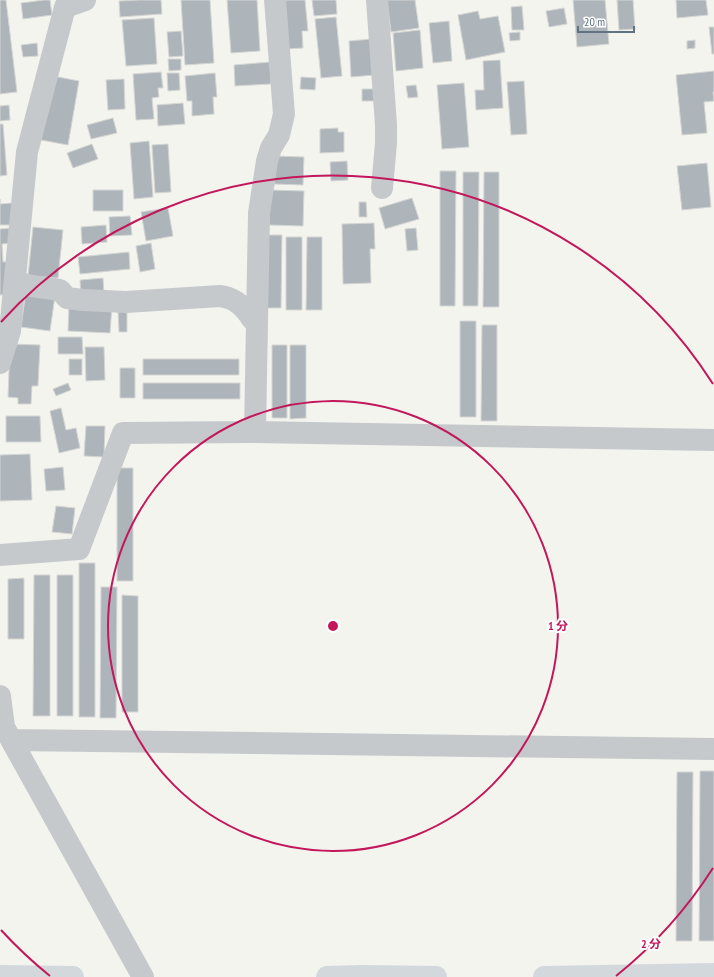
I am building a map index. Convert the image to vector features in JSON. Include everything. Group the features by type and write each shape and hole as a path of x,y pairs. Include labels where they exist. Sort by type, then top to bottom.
{"main road":[{"path":"544,977 714,974"},
{"path":"0,976 73,977"},
{"path":"327,977 436,977"}],"street":[{"path":"0,363 10,331 27,152 65,7 85,0"},
{"path":"255,432 259,213 267,161 271,148 279,135 284,114 275,0"},
{"path":"377,0 386,125 382,188"},
{"path":"15,282 32,286 54,288 60,290 67,298 83,300 126,302 220,296 227,297 234,299 243,306 252,319 257,319"},
{"path":"0,555 79,549 123,433 255,432 714,440"},
{"path":"0,696 6,731 143,977"},
{"path":"6,731 714,749"}],"building":[{"path":"0,0 6,0 17,92 0,94"},
{"path":"50,0 52,15 23,19 21,3"},
{"path":"161,0 162,14 120,17 119,1"},
{"path":"181,0 210,0 214,63 185,65"},
{"path":"227,0 257,0 260,51 231,53"},
{"path":"282,0 305,0 308,31 302,31 303,48 286,49"},
{"path":"312,0 336,0 337,14 314,16"},
{"path":"387,0 415,0 419,28 391,32"},
{"path":"573,0 605,0 609,44 577,47"},
{"path":"617,0 633,0 635,29 619,30"},
{"path":"676,0 706,0 708,15 677,18"},
{"path":"522,6 524,30 512,30 511,7"},
{"path":"564,8 567,24 549,27 546,11"},
{"path":"478,11 480,19 498,16 505,52 466,60 458,15"},
{"path":"336,17 342,76 321,78 315,19"},
{"path":"154,18 157,64 126,66 122,20"},
{"path":"449,21 452,61 433,63 429,23"},
{"path":"709,27 714,27 714,54 712,54"},
{"path":"420,30 423,68 396,71 393,33"},
{"path":"181,31 183,56 169,57 167,32"},
{"path":"520,32 520,40 510,41 509,33"},
{"path":"372,39 375,75 351,77 349,41"},
{"path":"695,40 695,48 687,49 687,41"},
{"path":"37,43 38,56 23,57 21,45"},
{"path":"168,59 181,59 181,70 169,71"},
{"path":"500,60 503,108 476,110 475,90 484,90 483,61"},
{"path":"270,62 271,84 235,86 234,65"},
{"path":"714,71 714,101 704,102 707,133 682,135 676,75"},
{"path":"161,72 163,88 158,88 159,97 152,98 154,119 136,120 133,74"},
{"path":"167,73 179,73 180,90 168,91"},
{"path":"215,73 217,97 213,97 214,114 192,116 192,101 187,101 185,76"},
{"path":"53,76 79,81 68,145 41,140"},
{"path":"301,77 316,78 315,90 300,89"},
{"path":"124,79 125,109 108,110 106,80"},
{"path":"524,81 527,134 511,135 507,82"},
{"path":"464,83 469,147 442,149 437,85"},
{"path":"416,85 418,97 408,98 406,86"},
{"path":"362,89 374,89 375,101 362,101"},
{"path":"183,103 185,124 158,126 157,105"},
{"path":"9,105 10,120 0,121 0,106"},
{"path":"113,118 117,133 91,139 87,125"},
{"path":"0,124 3,124 7,175 0,176"},
{"path":"338,128 338,132 344,132 344,152 320,153 320,129"},
{"path":"149,141 153,197 134,199 130,143"},
{"path":"92,144 98,159 73,168 67,153"},
{"path":"168,144 171,192 155,193 152,145"},
{"path":"275,156 304,157 303,185 274,184"},
{"path":"347,161 348,180 331,181 330,162"},
{"path":"707,163 711,207 682,210 677,166"},
{"path":"440,171 456,171 455,306 440,306"},
{"path":"463,172 479,172 478,306 463,306"},
{"path":"484,172 499,172 499,307 483,307"},
{"path":"93,190 123,190 123,211 93,211"},
{"path":"270,190 304,191 303,226 269,225"},
{"path":"412,198 419,219 385,229 379,208"},
{"path":"359,202 366,202 367,217 359,217"},
{"path":"12,203 13,225 0,225 0,204"},
{"path":"168,208 173,236 146,241 141,212"},
{"path":"130,216 132,235 110,236 109,217"},
{"path":"374,223 375,249 370,249 371,283 343,284 342,224"},
{"path":"106,225 107,242 82,244 81,227"},
{"path":"33,227 63,230 58,278 28,276"},
{"path":"12,228 13,243 2,244 3,262 7,262 9,294 0,295 0,229"},
{"path":"416,228 418,250 407,251 405,229"},
{"path":"266,235 282,235 281,308 266,308"},
{"path":"286,237 302,237 302,310 286,310"},
{"path":"307,237 322,237 322,310 306,310"},
{"path":"151,243 155,269 140,272 136,246"},
{"path":"129,252 130,269 80,274 78,257"},
{"path":"103,278 104,293 81,296 80,280"},
{"path":"26,291 55,296 50,331 21,327"},
{"path":"69,304 112,306 110,333 68,331"},
{"path":"118,310 127,310 127,332 119,332"},
{"path":"460,321 476,321 476,417 460,417"},
{"path":"482,325 497,325 497,421 481,421"},
{"path":"58,337 82,337 83,354 58,354"},
{"path":"10,344 40,345 38,386 32,386 31,404 18,404 18,398 8,397"},
{"path":"272,345 287,345 287,418 272,418"},
{"path":"290,345 306,345 306,418 290,419"},
{"path":"85,347 104,347 105,380 86,381"},
{"path":"69,359 82,359 82,375 69,375"},
{"path":"143,359 239,359 239,375 143,375"},
{"path":"120,368 135,368 135,398 120,398"},
{"path":"68,383 71,390 56,396 53,389"},
{"path":"143,383 240,383 240,399 143,399"},
{"path":"61,408 66,430 76,428 80,448 59,453 50,411"},
{"path":"6,416 40,416 41,442 6,442"},
{"path":"86,426 105,426 104,457 84,456"},
{"path":"30,454 32,500 0,501 0,455"},
{"path":"63,467 65,490 46,491 44,469"},
{"path":"117,468 133,468 133,581 117,581"},
{"path":"56,506 75,508 72,534 52,532"},
{"path":"79,563 95,563 95,717 79,717"},
{"path":"34,575 50,575 50,716 33,716"},
{"path":"57,575 73,575 73,716 57,716"},
{"path":"24,578 24,639 8,639 8,579"},
{"path":"101,587 117,587 116,718 100,718"},
{"path":"122,595 138,596 138,712 122,712"},
{"path":"700,771 714,771 714,941 699,941"},
{"path":"677,772 693,772 692,941 676,941"}]}
